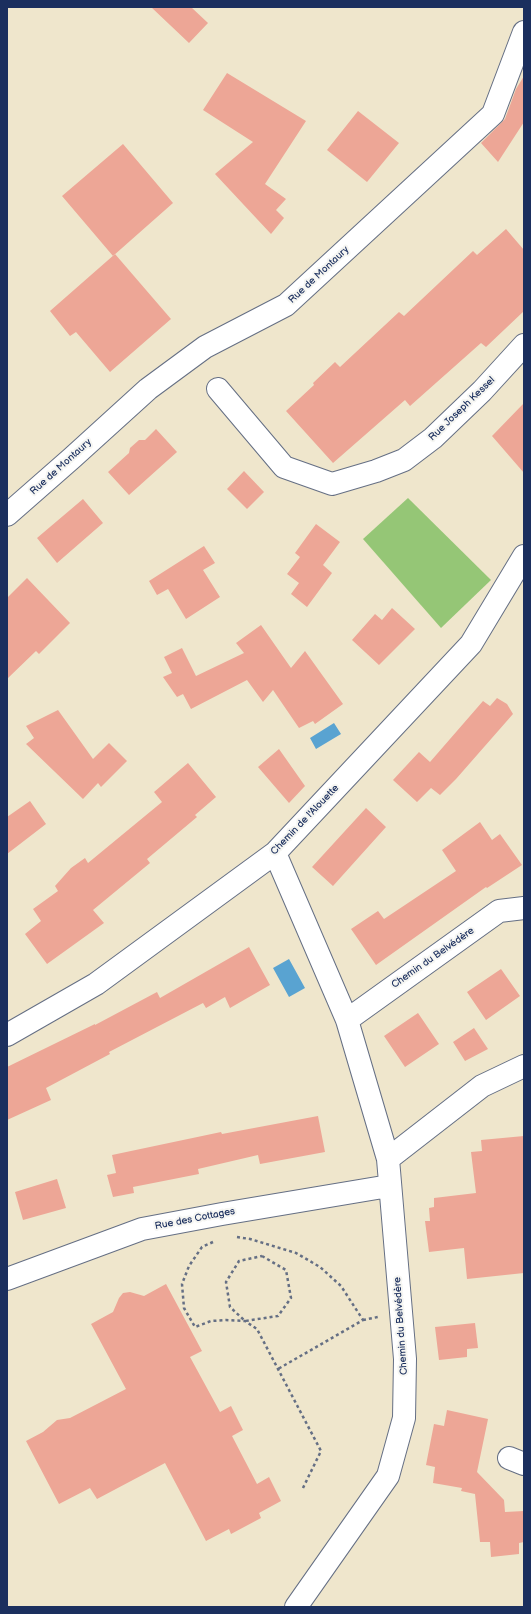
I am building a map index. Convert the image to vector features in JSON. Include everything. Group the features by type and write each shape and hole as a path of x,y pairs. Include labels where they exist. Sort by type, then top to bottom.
{"street":[{"name":"Rue de Montaury","path":"7,515 148,389 204,347 286,305 492,114 524,32"},
{"name":"Rue Joseph Kessel","path":"218,389 284,467 332,484 376,471 404,460 433,438 482,391 524,345"},
{"name":"Chemin de l'Alouette","path":"7,1035 96,984 275,853 471,644 524,556"},
{"name":"Chemin du Belvédère","path":"275,853 347,1020 388,1159 389,1186 405,1359 404,1418 388,1476 296,1607"},
{"name":"Chemin du Belvédère","path":"347,1020 499,911 524,908"},
{"path":"388,1159 482,1086 524,1066"},
{"name":"Rue des Cottages","path":"7,1280 142,1230 222,1214 389,1186"}],"path":[{"path":"231,1236 250,1239 296,1253 320,1267 341,1286 363,1320 278,1369"},
{"path":"219,1238 202,1247 189,1266 182,1284 184,1308 195,1327 211,1321 245,1321 278,1316 291,1298 286,1270 262,1256 240,1261 226,1282 230,1307 245,1321 257,1329 321,1450 302,1490"}],"green space":[{"path":"408,498 491,580 441,628 363,539"}],"water":[{"path":"334,723 341,734 316,749 310,738"},
{"path":"289,959 305,988 289,997 273,968"}],"building":[{"path":"151,7 191,7 208,23 189,43"},
{"path":"227,73 306,121 265,184 286,199 276,210 284,218 271,234 215,174 253,142 203,110"},
{"path":"524,76 524,122 498,162 481,143 505,119 516,89"},
{"path":"358,111 399,143 367,182 327,150"},
{"path":"123,144 173,203 113,256 62,196"},
{"path":"506,229 524,250 524,311 486,347 481,343 410,406 405,400 333,463 286,411 314,385 313,383 335,362 340,367 399,312 404,316 473,251 477,255"},
{"path":"115,254 171,319 110,372 76,332 70,336 50,311"},
{"path":"524,403 524,473 492,436"},
{"path":"156,429 177,452 129,495 108,472 129,453 130,448 139,440 145,440"},
{"path":"244,471 264,492 247,509 227,489"},
{"path":"83,499 103,523 57,563 37,538"},
{"path":"316,524 340,542 323,565 332,573 307,607 291,594 299,583 287,574 300,557 295,553"},
{"path":"204,546 215,563 203,570 220,597 186,619 168,589 157,595 149,581"},
{"path":"27,578 70,623 39,654 36,651 7,679 7,598"},
{"path":"392,608 415,629 379,665 352,640 375,614 382,620"},
{"path":"261,625 291,668 305,651 343,704 315,724 313,721 299,728 273,690 263,702 247,680 191,709 183,694 177,697 163,677 172,673 164,657 182,648 196,676 244,653 236,643"},
{"path":"497,698 507,704 513,714 440,795 431,788 417,802 393,780 419,752 430,762 483,701 490,706"},
{"path":"58,710 93,759 109,743 127,761 101,787 98,783 83,799 26,744 34,738 26,726"},
{"path":"279,749 305,786 289,803 258,767"},
{"path":"188,763 216,797 195,815 197,817 147,859 150,863 93,910 104,923 47,964 25,934 41,921 33,909 58,891 55,886 71,868 85,858 88,863 162,802 154,792"},
{"path":"30,801 46,824 7,854 7,817"},
{"path":"366,808 386,827 333,886 312,867"},
{"path":"480,822 492,840 500,834 522,865 487,888 486,887 376,965 351,929 378,911 384,919 456,871 442,850"},
{"path":"249,947 270,985 230,1008 225,997 206,1008 203,1003 109,1052 110,1054 46,1088 51,1100 7,1120 7,1067 95,1025 157,992 160,998"},
{"path":"501,969 520,996 486,1020 467,992"},
{"path":"418,1013 439,1044 405,1067 384,1036"},
{"path":"474,1028 488,1049 465,1061 453,1042"},
{"path":"318,1116 325,1152 260,1164 258,1155 198,1169 199,1174 133,1187 134,1193 113,1197 107,1175 116,1173 112,1155 221,1132 222,1134"},
{"path":"524,1136 524,1273 467,1279 464,1248 429,1252 425,1221 430,1221 429,1208 434,1207 434,1198 476,1193 471,1152 482,1151 481,1140"},
{"path":"57,1179 66,1208 23,1220 15,1192"},
{"path":"166,1284 202,1351 190,1357 220,1412 231,1406 243,1430 232,1436 257,1484 269,1477 281,1501 259,1513 261,1518 231,1534 229,1529 206,1541 165,1463 97,1499 90,1488 59,1504 26,1441 43,1432 57,1420 70,1418 126,1389 91,1324 113,1312 119,1298 123,1293 130,1292 144,1296"},
{"path":"475,1323 478,1348 467,1349 467,1357 439,1360 435,1327"},
{"path":"447,1410 488,1419 477,1472 504,1500 505,1512 524,1511 524,1542 519,1543 519,1554 491,1557 490,1542 480,1542 475,1494 461,1491 462,1488 433,1483 435,1467 426,1465 434,1424 444,1426"}]}
